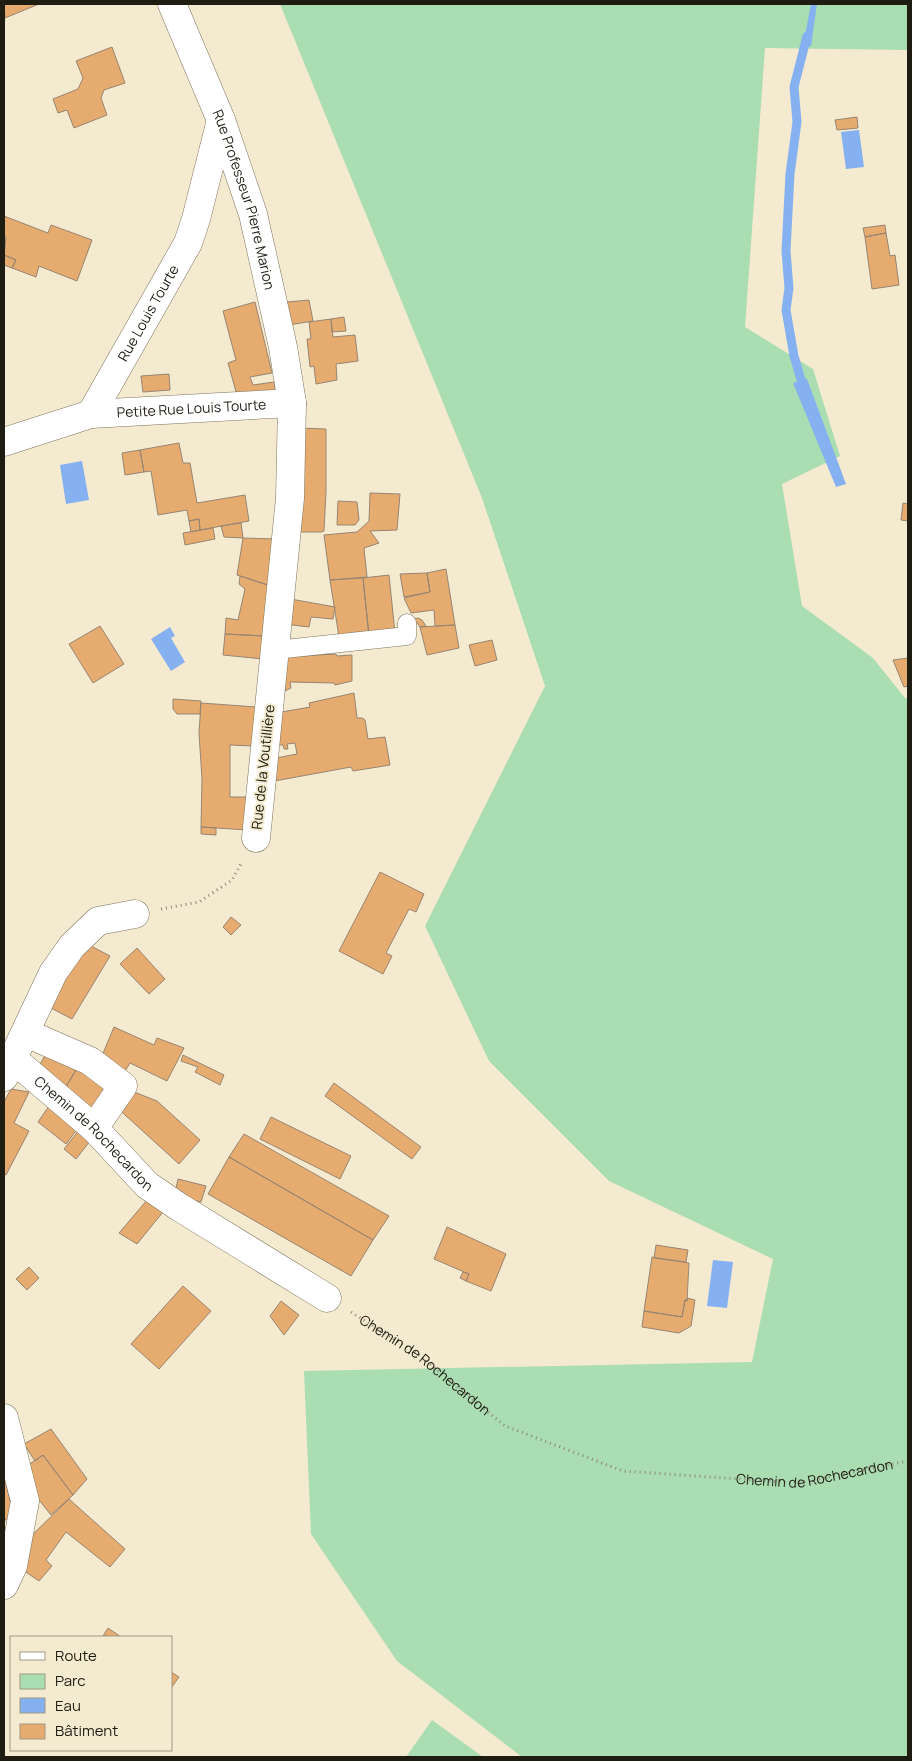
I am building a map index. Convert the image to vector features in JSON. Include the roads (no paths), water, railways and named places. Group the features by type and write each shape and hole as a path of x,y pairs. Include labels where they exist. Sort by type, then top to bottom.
{"street":[{"name":"Rue Professeur Pierre Marion","path":"172,4 221,120 253,214 283,347 292,402"},
{"name":"Rue Louis Tourte","path":"91,414 188,243 196,219 221,120"},
{"name":"Petite Rue Louis Tourte","path":"91,414 292,402"},
{"name":"Rue de la Voutillière","path":"256,838 290,498 292,402"},
{"path":"4,442 91,414"},
{"path":"8,1068 53,973 72,946 98,921 135,914"},
{"path":"26,1033 90,1061 123,1086 94,1128"},
{"name":"Chemin de Rochecardon","path":"8,1068 94,1128 146,1185 179,1208 327,1298"},
{"path":"4,1418 25,1501 13,1566 4,1585"}],"lane":[{"path":"275,650 407,636 407,623"}],"water":[{"path":"811,4 817,4 811,46 803,46"},
{"path":"859,130 864,167 846,169 841,132"},
{"path":"807,379 846,484 836,487 793,383"},
{"path":"82,461 89,500 66,504 60,465"},
{"path":"170,627 175,636 171,638 185,662 171,671 151,639"},
{"path":"713,1260 733,1262 727,1308 707,1306"}],"waterway":[{"path":"804,390 794,356 786,310 789,288 786,251 790,174 797,122 794,87 807,36"}]}
